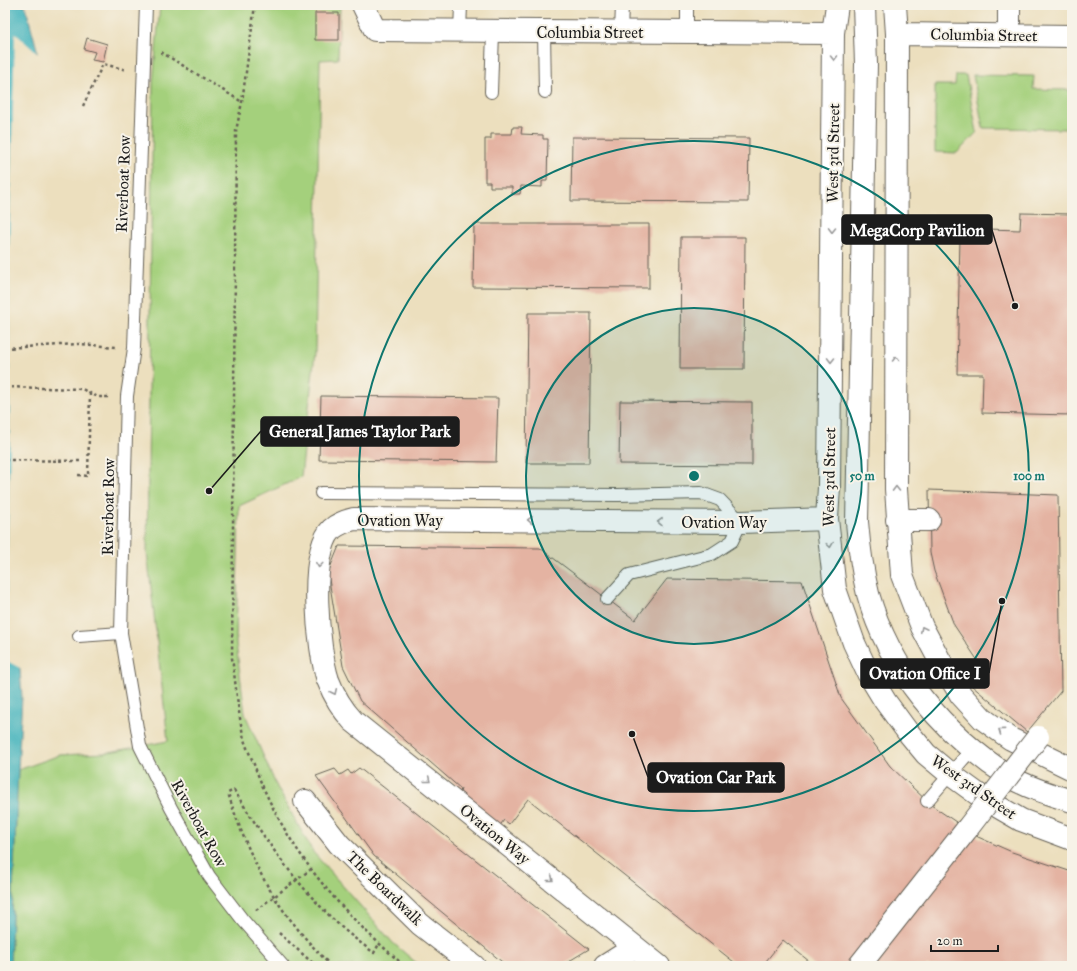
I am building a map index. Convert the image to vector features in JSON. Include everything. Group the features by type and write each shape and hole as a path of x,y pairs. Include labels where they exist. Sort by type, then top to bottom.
{"street":[{"name":"Columbia Street","path":"363,5 376,30 493,32 833,33"},
{"name":"West 3rd Street","path":"837,5 833,33 829,487 827,519 835,589 854,643 868,673 907,731 926,754 983,798 1021,820 1072,839"},
{"name":"West 3rd Street","path":"864,5 866,64 857,522 860,553 868,594 885,638 909,682 935,714 972,749 1011,777 1047,793 1072,801"},
{"path":"895,5 897,34 897,520 902,575 922,627 939,660 962,695 983,719 1011,739 1072,769"},
{"path":"1009,5 1009,35"},
{"name":"Columbia Street","path":"897,34 1072,36"},
{"name":"Ovation Way","path":"659,966 354,721 341,707 328,680 321,653 318,624 318,565 326,537 332,529 342,522 354,519 741,522 827,519"},
{"path":"897,520 929,520"},
{"path":"859,966 1038,737"},
{"name":"The Boardwalk","path":"305,801 339,844 415,918 474,966"},
{"path":"605,966 635,947"}],"lane":[{"name":"Riverboat Row","path":"146,5 134,348 127,396 121,633 140,746 171,808 209,876 242,919 282,966"},
{"path":"460,31 461,5"},
{"path":"621,32 622,5"},
{"path":"687,5 687,32"},
{"path":"544,31 545,92"},
{"path":"491,92 493,32"},
{"path":"321,493 618,495 702,493 720,500 741,522 732,541 712,554 629,575 607,599"},
{"path":"79,636 121,633"},
{"path":"927,801 972,749"}],"path":[{"path":"255,5 242,102 236,131 232,658 244,739 269,803 310,870 338,902 379,944 406,966"},
{"path":"145,42 242,102"},
{"path":"83,106 103,64 113,67"},
{"path":"5,348 79,344 134,348"},
{"path":"5,387 82,389 98,397 127,396"},
{"path":"78,475 88,476 90,393"},
{"path":"5,460 80,460"},
{"path":"331,966 293,924 274,896 249,850 228,793 234,790 260,832 297,880 336,923 374,953 379,944"},
{"path":"255,911 310,870"}],"green space":[{"path":"160,5 340,5 338,59 320,60 315,353 301,477 239,506 236,643 245,714 277,787 313,852 393,943 420,966 10,966 18,770 60,755 104,753 168,741 147,552 153,83"},
{"path":"956,75 966,75 977,132 957,153 935,152 935,85 955,85"},
{"path":"973,75 1034,76 1033,89 1072,90 1072,129 983,128"}],"water":[{"path":"5,5 25,5 37,49 33,268 16,615 22,697 10,966 5,966"}],"pier":[{"path":"15,33 39,55 35,268 18,615 22,669 5,660 10,438 9,252"}],"building":[{"path":"315,13 339,13 339,40 315,40"},
{"path":"87,38 107,44 103,62 92,60 95,52 84,49"},
{"path":"513,127 522,127 521,134 543,135 543,139 548,139 547,181 542,181 542,187 521,186 520,194 512,194 512,187 490,187 490,182 485,182 485,139 491,139 491,134 512,134"},
{"path":"572,137 749,138 748,202 571,201"},
{"path":"1021,213 1072,214 1072,415 982,413 983,374 957,374 960,238 986,239 987,229 1020,230"},
{"path":"474,224 649,224 649,288 473,287"},
{"path":"681,237 745,237 744,369 680,369"},
{"path":"528,313 591,313 589,463 526,463"},
{"path":"321,396 498,398 496,462 319,460"},
{"path":"620,401 752,402 752,465 619,464"},
{"path":"929,490 1058,495 1061,691 1027,732 972,686 986,673 954,625 934,571 930,553"},
{"path":"339,546 540,548 635,620 667,579 802,581 841,698 890,766 931,805 978,837 1012,852 1072,872 1072,966 815,966 783,940 762,966 739,966 528,799 509,824 504,820 498,828 482,811 460,792 461,789 360,701 343,666 328,573"},
{"path":"359,768 589,949 561,966 507,966 374,856 316,776 335,769 340,775 348,770 351,774"}],"place":[{"name":"MegaCorp Pavilion","path":"1015,306"},
{"name":"General James Taylor Park","path":"209,491"},
{"name":"Ovation Office I","path":"1002,601"},
{"name":"Ovation Car Park","path":"632,734"}]}
